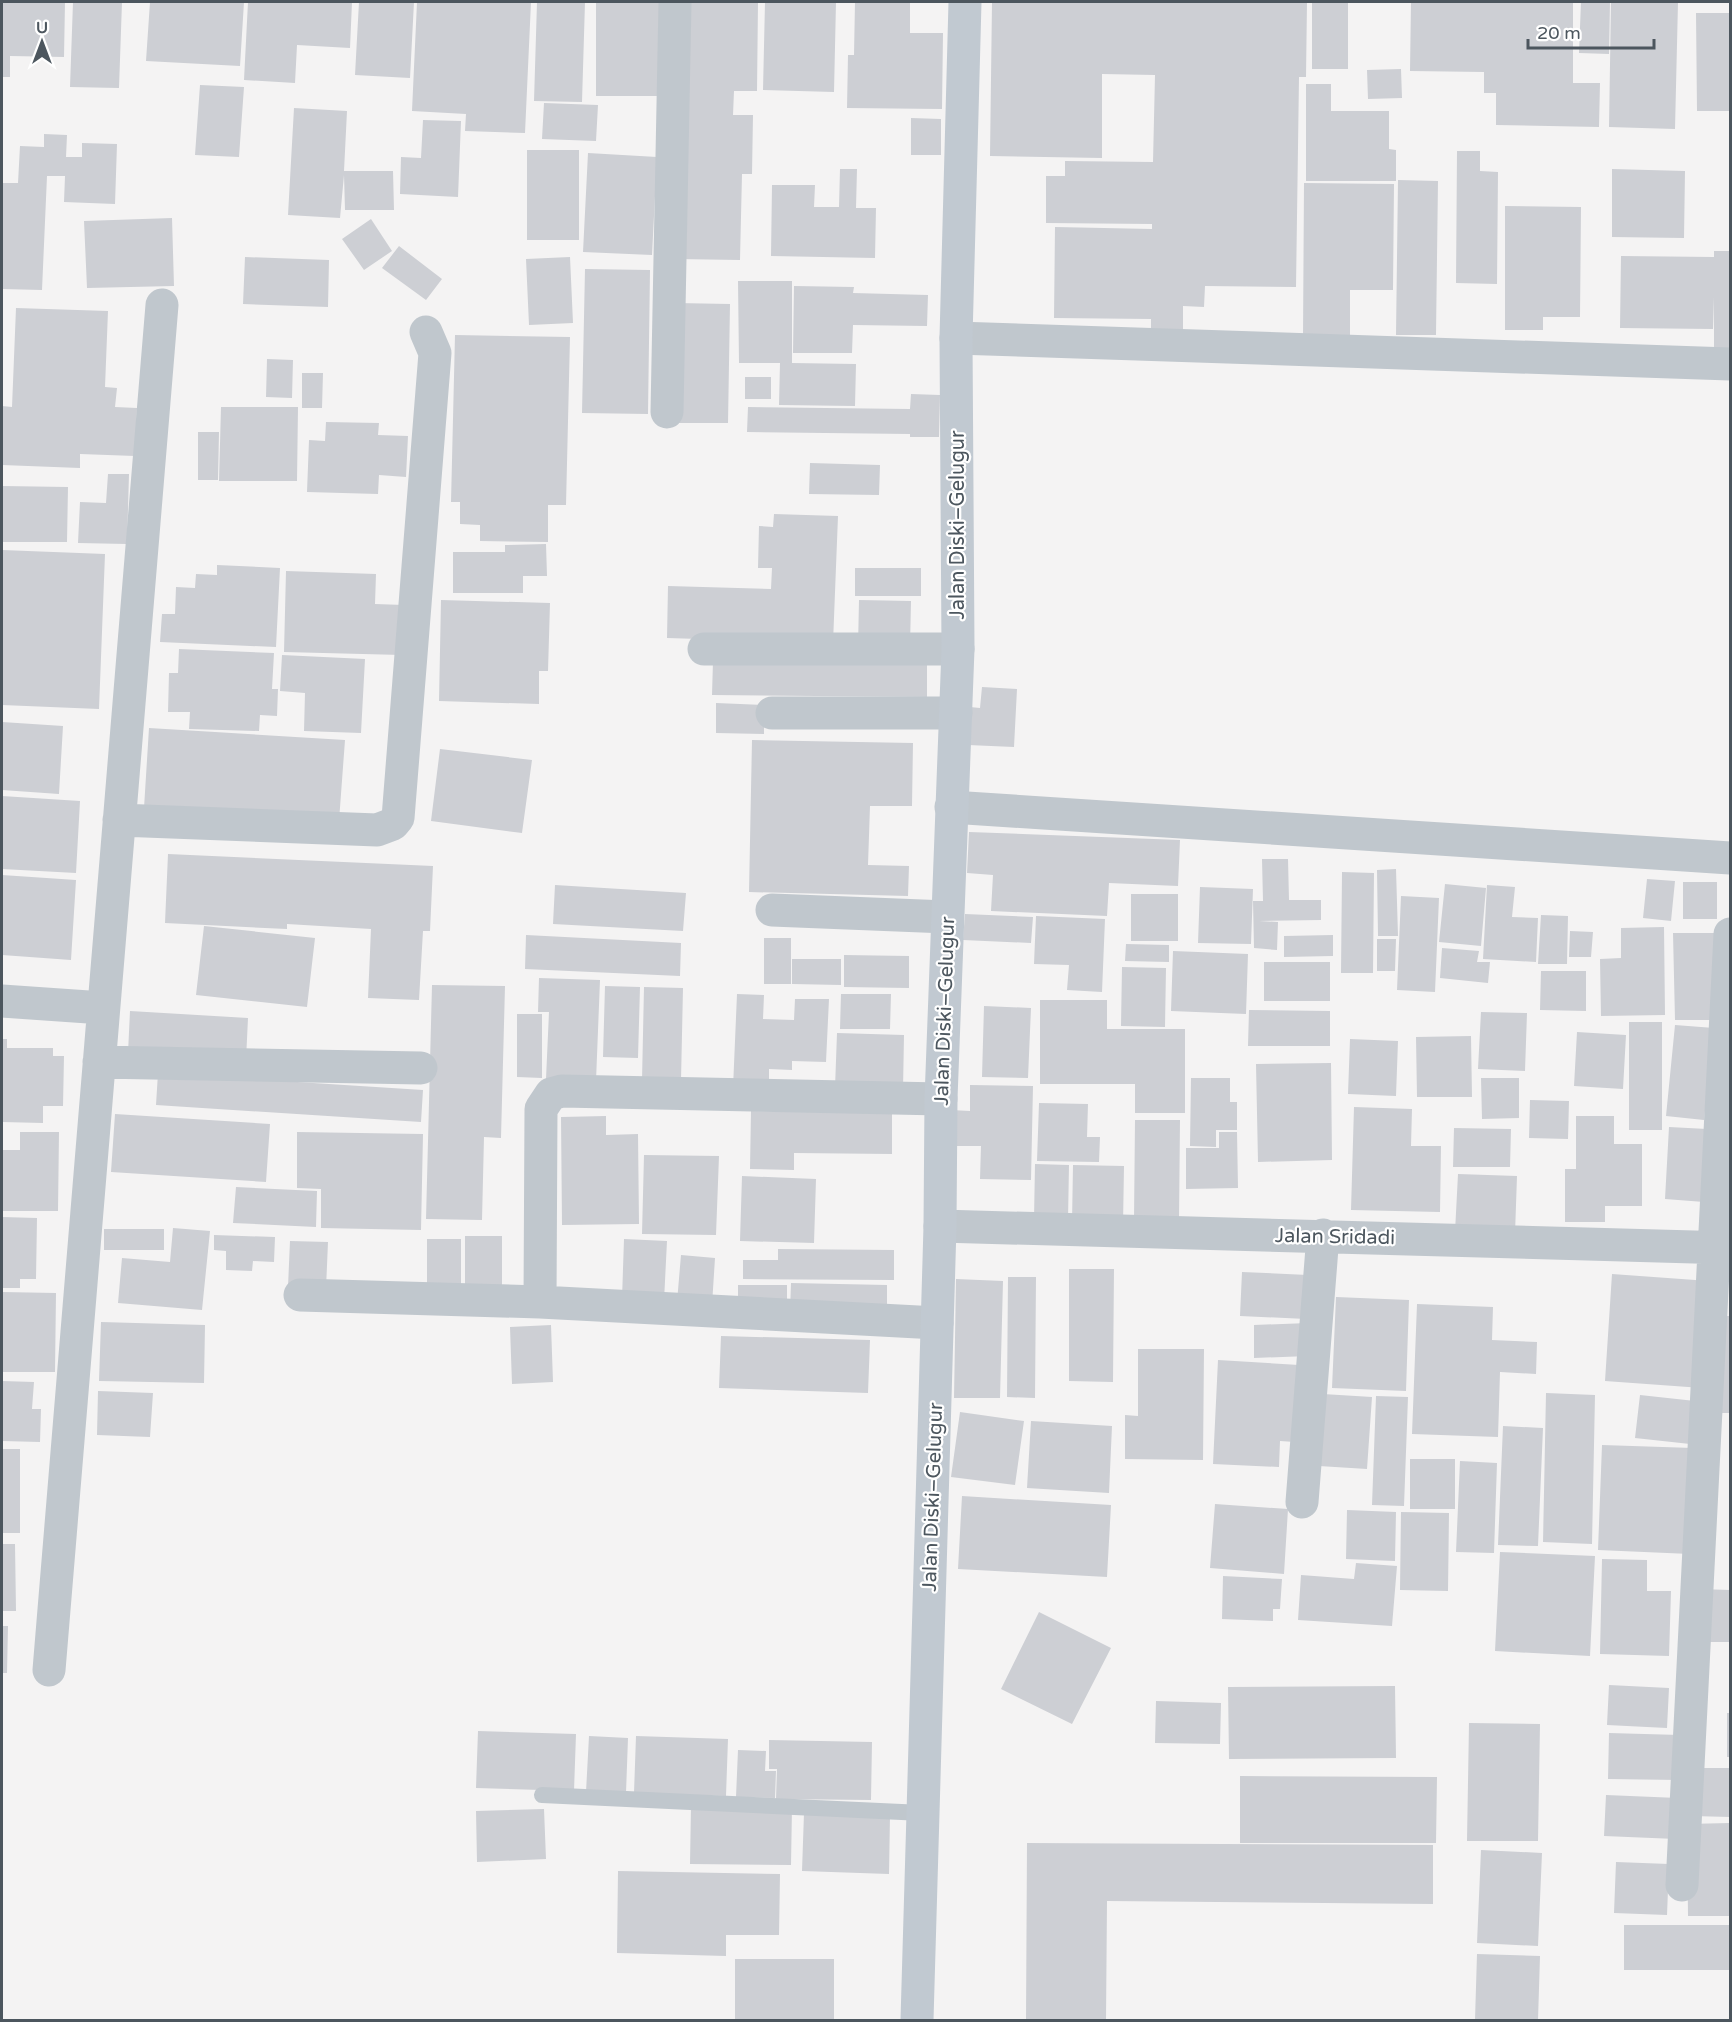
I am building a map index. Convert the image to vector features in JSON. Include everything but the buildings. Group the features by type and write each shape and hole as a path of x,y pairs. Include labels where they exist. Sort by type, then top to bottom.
{"main road":[{"name":"Jalan Diski–Gelugur","path":"917,2020 940,1226 941,1099 958,650 956,338 965,2"}],"street":[{"path":"667,412 675,2"},
{"path":"48,1670 162,305"},
{"path":"119,820 377,830 387,827 398,818 435,353 426,332"},
{"path":"956,338 1731,364"},
{"path":"704,650 958,650"},
{"path":"772,713 956,713"},
{"path":"951,807 1731,858"},
{"path":"772,910 947,917"},
{"path":"1682,1885 1722,1247 1731,934"},
{"path":"2,1001 103,1008"},
{"path":"99,1062 421,1068"},
{"path":"540,1302 541,1108 551,1094 574,1091 941,1099"},
{"name":"Jalan Sridadi","path":"940,1226 1722,1247"},
{"path":"1302,1502 1323,1235"},
{"path":"300,1295 540,1302 937,1323"}],"lane":[{"path":"542,1795 923,1813"}]}
